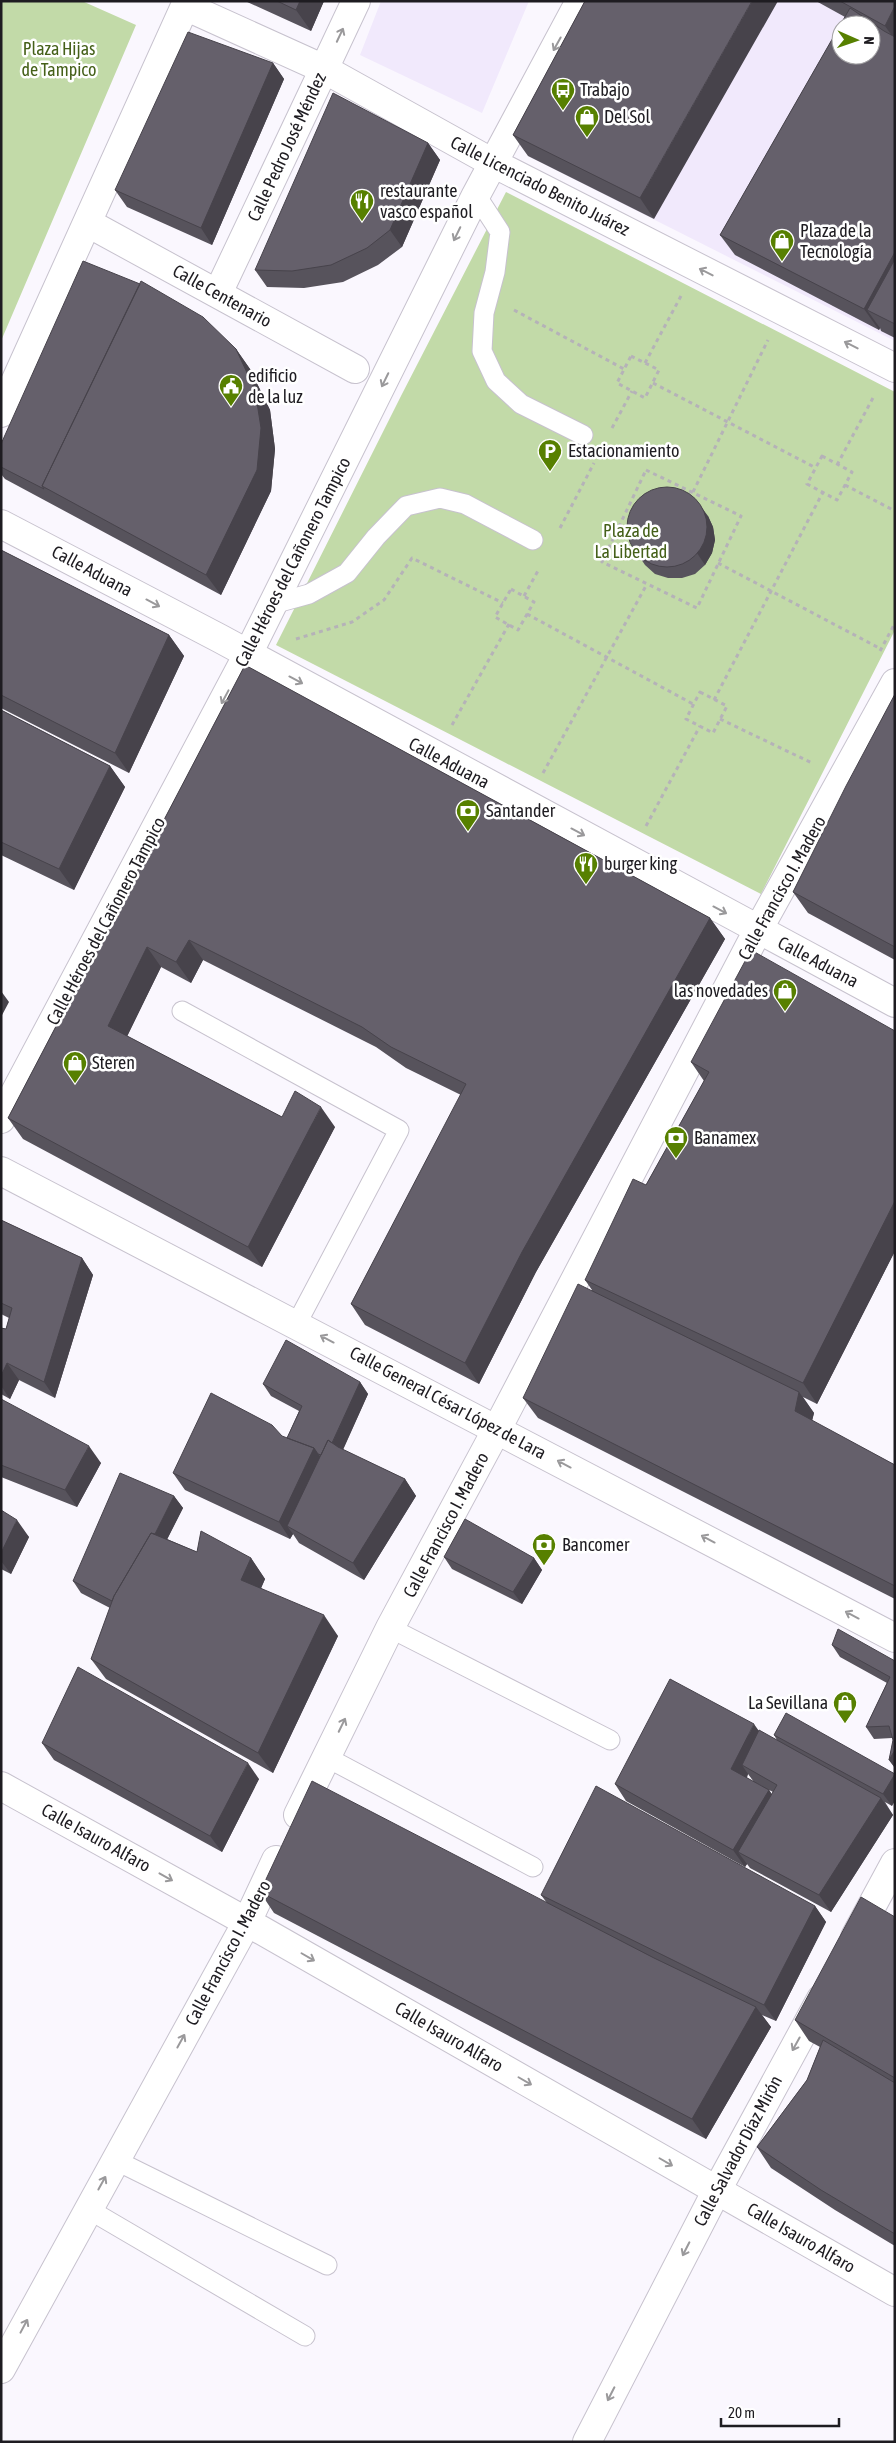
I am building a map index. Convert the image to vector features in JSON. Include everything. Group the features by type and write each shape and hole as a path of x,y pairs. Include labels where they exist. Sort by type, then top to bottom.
{"street":[{"name":"Calle Pedro José Méndez","path":"218,293 356,1"},
{"name":"Calle Héroes del Cañonero Tampico","path":"1,1120 248,654 476,195 580,1"},
{"name":"Calle Licenciado Benito Juárez","path":"180,4 324,69 493,163 895,368"},
{"path":"1,413 88,223 180,4"},
{"name":"Calle Centenario","path":"88,223 355,369"},
{"name":"Calle Aduana","path":"1,524 248,654 895,1004"},
{"name":"Calle Francisco I. Madero","path":"1,2369 247,1922 390,1628 497,1429 758,930 895,683"},
{"name":"Calle General César López de Lara","path":"1,1170 895,1638"},
{"name":"Calle Isauro Alfaro","path":"1,1786 247,1922 895,2292"},
{"name":"Calle Salvador Díaz Mirón","path":"586,2442 717,2190 895,1863"}],"lane":[{"path":"476,195 500,232 495,272 484,313 482,351 496,381 521,404 583,435"},
{"path":"272,604 309,594 347,573 376,537 406,506 440,498 466,504 533,540"},
{"path":"182,1011 399,1130 297,1324"},
{"path":"390,1628 610,1740"},
{"path":"326,1757 533,1868"},
{"path":"115,2160 327,2265"},
{"path":"88,2209 306,2336"}],"path":[{"path":"645,363 681,295"},
{"path":"516,302 513,310 624,369"},
{"path":"693,492 768,339"},
{"path":"631,356 645,363 659,370 645,398 617,383 631,356"},
{"path":"653,383 816,468"},
{"path":"610,432 632,391"},
{"path":"837,465 875,395"},
{"path":"822,456 837,465 852,472 837,500 807,484 822,456"},
{"path":"557,534 597,457"},
{"path":"646,470 741,516 718,563 697,608 602,562 646,470"},
{"path":"845,485 895,511"},
{"path":"714,700 823,492"},
{"path":"289,641 352,622 384,600 412,558 504,603"},
{"path":"524,596 543,561"},
{"path":"718,563 881,649"},
{"path":"543,773 647,584"},
{"path":"511,589 524,596 534,602 518,630 495,617 511,589"},
{"path":"527,614 693,704"},
{"path":"452,726 509,624"},
{"path":"700,692 714,700 727,706 713,733 686,718 700,692"},
{"path":"720,719 820,767"},
{"path":"646,826 700,726"}],"shaded area":[{"path":"381,1 529,1 482,113 360,55"},
{"path":"610,1 895,1 895,341 528,156"}],"green space":[{"name":"Plaza Hijas de Tampico","path":"1,1 82,1 136,25 1,341"},
{"name":"Plaza de La Libertad","path":"506,192 895,392 895,630 761,894 276,645"}],"building":[{"path":"277,1 300,1 296,10"},
{"path":"585,1 752,1 640,198 513,135"},
{"path":"840,1 895,1 895,6 885,26 881,24 881,15 865,15"},
{"path":"850,8 860,15 846,15"},
{"path":"881,29 895,37 895,252 864,309 720,235 831,41 831,65 881,65"},
{"path":"188,32 273,63 201,228 115,190"},
{"path":"333,93 428,143 390,230 367,248 331,265 292,271 255,270"},
{"path":"895,259 895,324 867,310"},
{"path":"83,261 140,284 42,486 44,489 1,467 1,444"},
{"path":"141,281 203,317 236,349 255,390 261,428 257,470 206,575 42,486"},
{"path":"667,487 682,490 695,499 704,512 707,527 704,542 695,555 682,564 667,567 652,564 639,555 630,542 627,527 630,512 639,499 652,490"},
{"path":"1,550 169,635 115,753 1,695"},
{"path":"245,665 710,918 522,1252 465,1363 351,1304 466,1084 391,1047 362,1027 189,940 176,962 147,947 108,1026 282,1117 295,1091 321,1107 248,1247 8,1118"},
{"path":"895,694 895,947 793,892"},
{"path":"1,710 110,766 59,869 1,842"},
{"path":"751,950 895,1031 895,1201 803,1383 585,1280 633,1179 646,1185 709,1072 691,1062"},
{"path":"1,1220 82,1258 44,1382 7,1363 1,1376 1,1328 6,1329 12,1308 1,1303"},
{"path":"578,1284 799,1392 795,1411 895,1465 895,1586 523,1398"},
{"path":"286,1340 360,1382 332,1443 328,1440 321,1455 314,1448 287,1438 302,1406 263,1384"},
{"path":"211,1393 272,1425 282,1436 314,1448 279,1522 173,1473"},
{"path":"1,1399 89,1446 65,1490 1,1465"},
{"path":"328,1440 338,1447 405,1479 353,1563 287,1526"},
{"path":"120,1473 174,1496 155,1534 151,1533 112,1601 73,1581"},
{"path":"1,1510 17,1520 1,1553"},
{"path":"465,1519 534,1558 513,1592 444,1557"},
{"path":"201,1531 251,1558 241,1580 324,1615 258,1753 91,1659 114,1596 151,1533 197,1552"},
{"path":"838,1629 895,1661 895,1750 889,1760 893,1740 889,1726 866,1727 890,1677 832,1645"},
{"path":"78,1667 248,1763 210,1836 42,1743"},
{"path":"670,1679 754,1724 731,1769 769,1790 733,1850 615,1784"},
{"path":"786,1713 895,1774 883,1794 774,1735"},
{"path":"759,1730 881,1798 819,1895 738,1852 777,1785 742,1765"},
{"path":"312,1781 654,1958 756,2007 692,2119 260,1892"},
{"path":"596,1786 815,1906 764,2005 541,1895"},
{"path":"861,1897 895,1917 895,2078 795,2020"},
{"path":"823,2040 895,2083 895,2234 821,2190 757,2147 807,2080"}],"place":[{"name":"Trabajo","path":"563,111"},
{"name":"Del Sol","path":"587,138"},
{"name":"restaurante vasco español","path":"362,222"},
{"name":"Plaza de la Tecnología","path":"782,262"},
{"name":"edificio de la luz","path":"231,407"},
{"name":"Estacionamiento","path":"550,472"},
{"name":"Santander","path":"468,832"},
{"name":"burger king","path":"586,885"},
{"name":"las novedades","path":"785,1012"},
{"name":"Steren","path":"75,1084"},
{"name":"Banamex","path":"676,1159"},
{"name":"Bancomer","path":"544,1566"},
{"name":"La Sevillana","path":"845,1724"}]}
